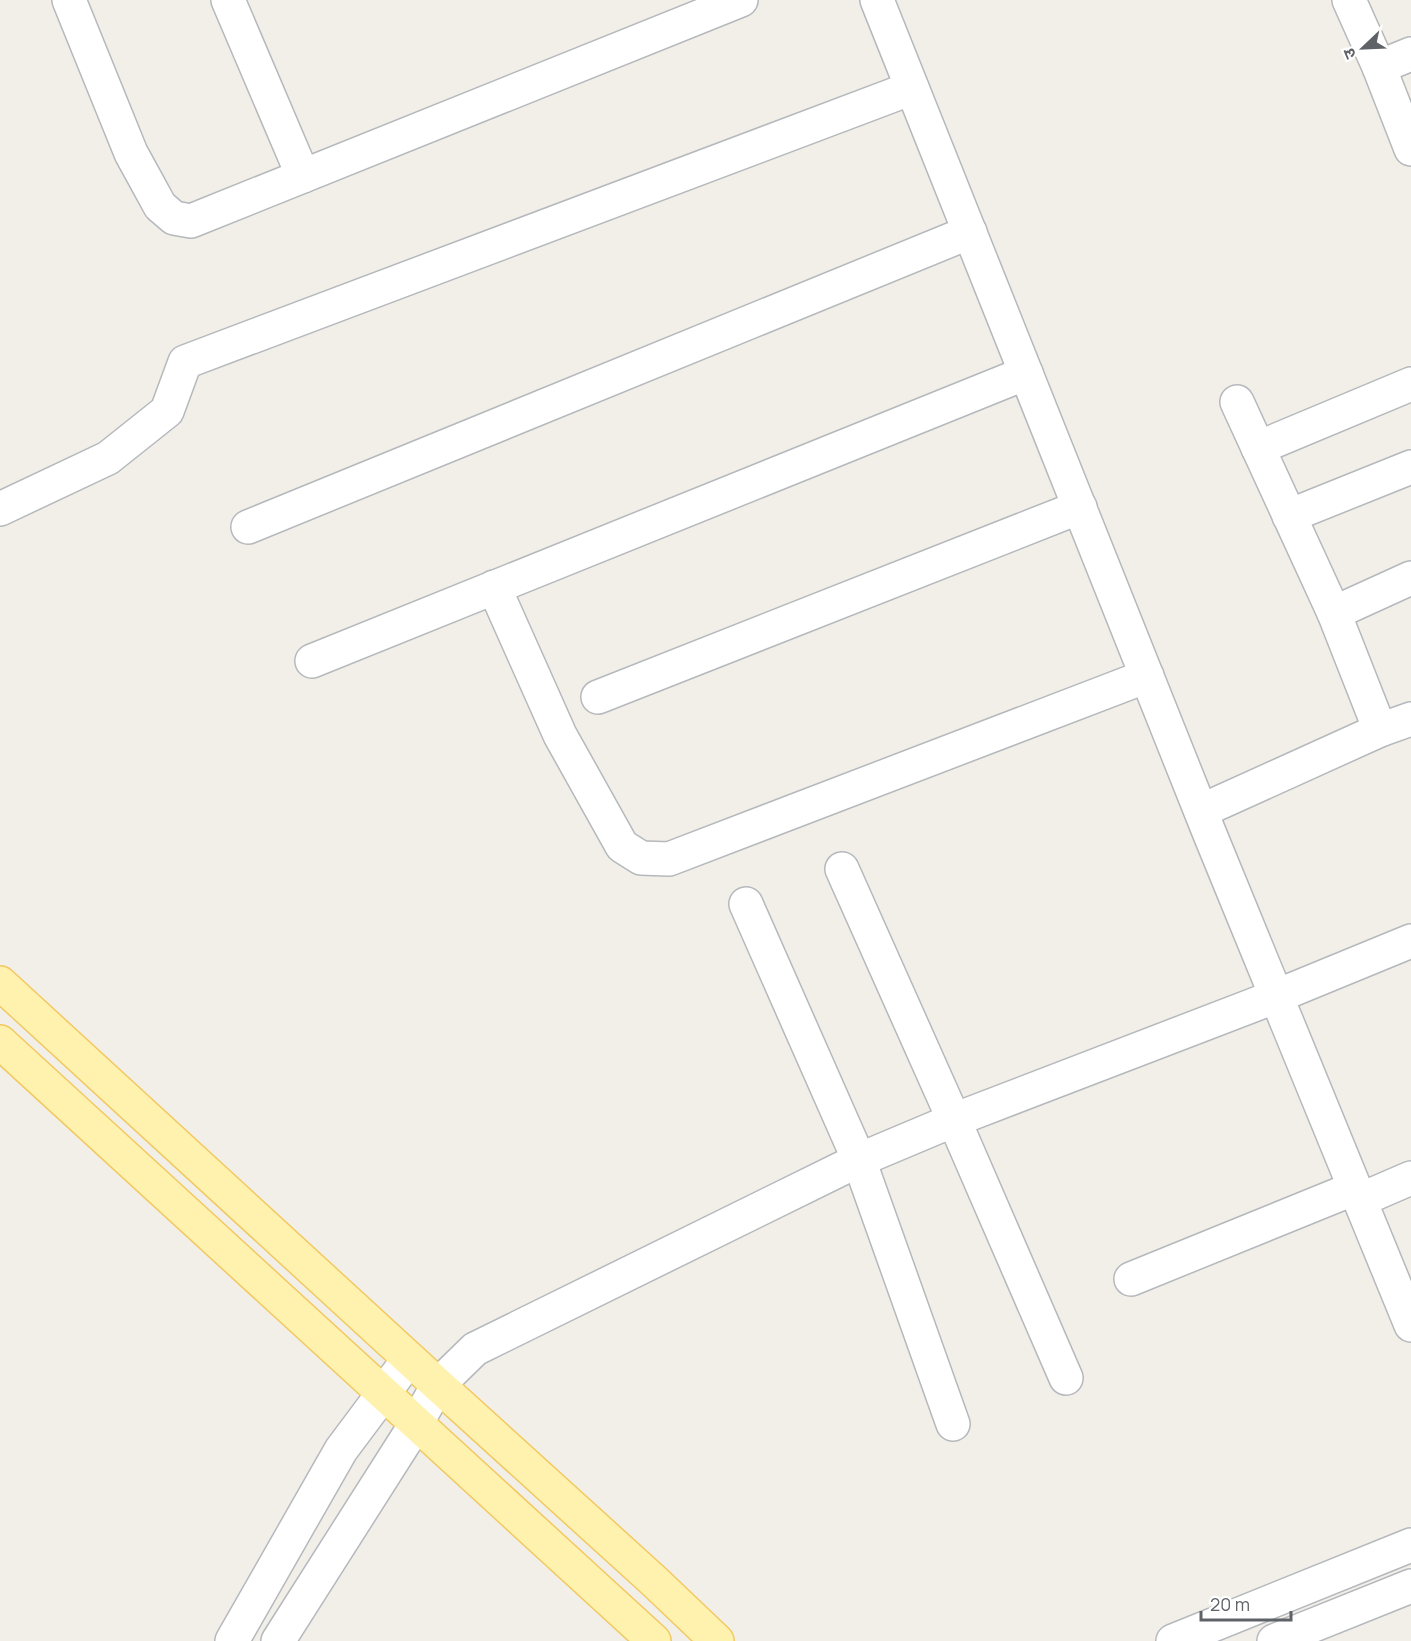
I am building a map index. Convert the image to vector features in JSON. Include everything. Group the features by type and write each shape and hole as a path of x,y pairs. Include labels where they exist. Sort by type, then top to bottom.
{"main road":[{"path":"0,982 717,1641"},
{"path":"0,1042 654,1641"}],"street":[{"path":"69,0 131,153 160,206 174,218 191,220 741,0"},
{"path":"228,0 303,176"},
{"path":"877,0 1201,811 1357,1194 1404,1289 1411,1325"},
{"path":"1349,0 1379,67 1411,149"},
{"path":"1379,67 1411,54"},
{"path":"0,508 108,458 167,411 185,362 912,88"},
{"path":"248,527 970,232"},
{"path":"312,661 1026,373"},
{"path":"1258,448 1411,384"},
{"path":"1237,402 1334,613 1380,730"},
{"path":"1289,516 1411,467"},
{"path":"598,697 1080,507"},
{"path":"1334,613 1411,578"},
{"path":"494,587 560,735 622,846 641,858 669,860 1147,676"},
{"path":"1201,811 1411,718"},
{"path":"842,869 1066,1378"},
{"path":"747,904 859,1160 953,1424"},
{"path":"278,1641 416,1424 438,1385 475,1349 859,1160 954,1120 1277,996 1411,941"},
{"path":"1131,1279 1357,1194 1411,1178"},
{"path":"232,1641 341,1449 409,1359"},
{"path":"1173,1641 1411,1545"},
{"path":"1274,1641 1411,1586"}]}
